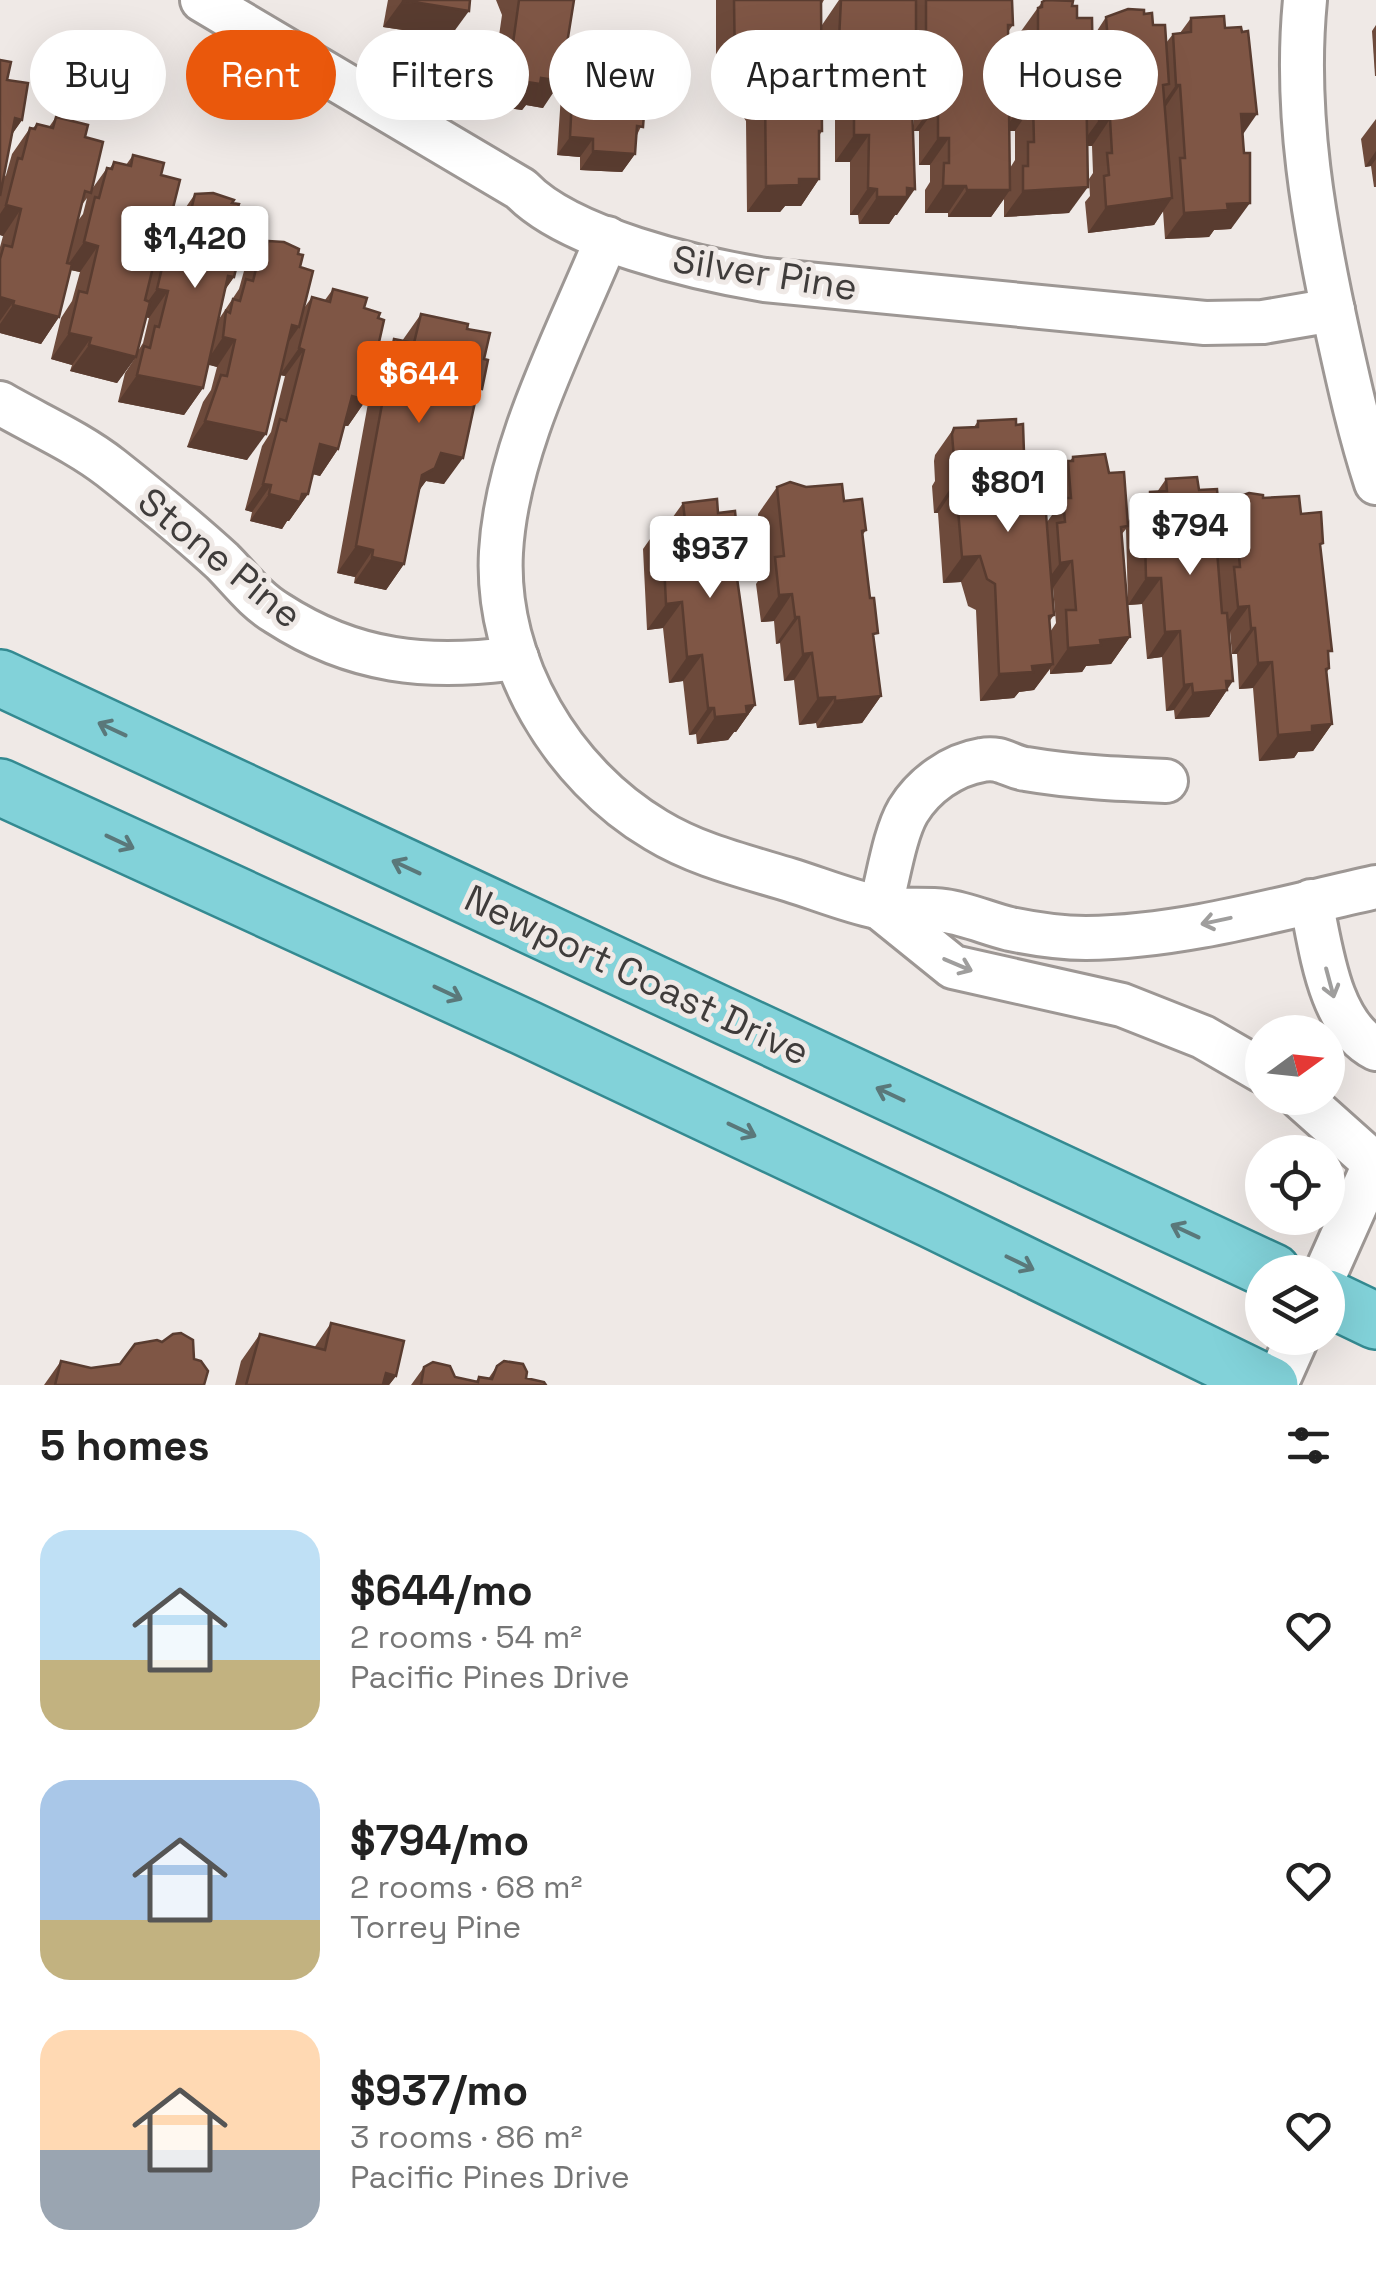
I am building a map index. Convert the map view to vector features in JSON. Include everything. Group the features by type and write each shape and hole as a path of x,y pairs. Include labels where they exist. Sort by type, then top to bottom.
{"main road":[{"name":"Newport Coast Drive","path":"0,678 1245,1259"},
{"path":"0,787 563,1046 1273,1385"},
{"path":"1345,1306 1376,1322"}],"street":[{"name":"Silver Pine","path":"202,0 521,189 532,201 607,238 700,268 765,280 1205,323 1263,322 1333,310"},
{"path":"1305,0 1303,124 1314,221 1362,442 1376,483"},
{"path":"607,238 508,486 500,555 504,606 527,685 551,729 580,769 629,812 702,853 880,908 946,911 1013,930 1082,938 1152,934 1376,887"},
{"name":"Stone Pine","path":"0,402 108,466 221,561 260,601 320,637 364,654 412,664 461,665 517,658"},
{"path":"880,908 906,814 926,788 952,769 982,760 1004,759 1020,768 1095,778 1166,780"},
{"path":"1311,901 1332,996 1365,1044 1376,1049"},
{"path":"880,908 953,967 1122,1005 1203,1037 1245,1061"},
{"path":"1321,1115 1375,1162 1334,1255"},
{"path":"1273,1385 1289,1355"}],"building":[{"path":"402,0 470,0 469,11"},
{"path":"519,0 574,0 569,30 549,30 549,79 541,78 540,84 529,82 529,30 515,30"},
{"path":"734,0 821,0 821,30 734,30"},
{"path":"841,0 916,0 916,30 840,30"},
{"path":"926,0 1012,0 1013,25 1008,25 1008,30 983,30 983,120 1009,120 1010,190 943,186 944,163 949,163 949,138 938,138 938,120 963,120 963,30 926,30"},
{"path":"1073,1 1077,18 1092,18 1092,30 1038,30 1038,8 1042,2"},
{"path":"1128,9 1144,10 1144,14 1152,13 1153,25 1165,25 1169,84 1163,85 1172,198 1106,207 1104,176 1109,175 1107,153 1112,153 1110,120 1158,120 1158,30 1107,30 1106,17"},
{"path":"1224,16 1225,28 1241,27 1242,32 1248,31 1257,114 1241,114 1244,153 1250,153 1250,203 1227,204 1228,210 1184,213 1180,158 1185,158 1173,34 1191,32 1191,18"},
{"path":"0,60 11,62 7,80 28,83 22,120 15,118 0,196"},
{"path":"55,120 88,125 85,137 103,142 91,193 85,191 67,263 72,264 59,317 13,305 14,301 0,297 0,259 4,245 12,247 21,209 6,205 18,158 22,159 30,128 35,129 37,124 53,128"},
{"path":"571,120 644,120 643,127 637,126 635,154 593,151 593,139 570,137"},
{"path":"765,120 822,120 819,179 799,179 799,185 766,186"},
{"path":"854,120 913,120 915,189 907,188 907,197 877,197 877,189 868,188 869,135 854,135"},
{"path":"1033,120 1087,120 1088,187 1023,191 1028,142 1034,142"},
{"path":"133,155 164,163 161,175 180,180 167,232 162,230 136,357 89,345 91,338 69,333 79,291 87,293 98,246 84,242 95,197 99,198 107,168 112,169 114,162 131,166"},
{"path":"213,193 234,200 232,203 239,204 235,217 248,220 234,277 228,276 203,388 137,375 144,346 150,348 155,326 159,327 168,291 157,289 167,247 173,249 180,225 187,227 195,194"},
{"path":"268,241 284,242 299,249 298,254 303,255 300,267 313,271 299,327 292,325 266,434 205,421 221,375 227,376 235,340 223,337 226,311 230,313 233,299 240,301 246,279 253,281 262,245 267,246"},
{"path":"333,289 367,298 364,308 380,313 378,318 384,320 366,400 352,396 338,449 320,444 308,494 302,494 300,502 269,494 271,485 263,484 280,419 286,421 304,350 299,348 312,297 330,302"},
{"path":"421,314 490,333 482,389 478,388 463,458 441,453 435,468 422,475 404,564 372,557 373,550 356,546 394,339 414,343"},
{"path":"1016,419 1016,425 1023,424 1024,453 1045,452 1053,664 1032,666 1033,672 999,674 995,584 987,579 980,556 962,557 950,459 954,459 954,428 978,427 978,421"},
{"path":"1105,454 1109,473 1124,472 1128,526 1121,527 1130,637 1068,648 1066,610 1076,610 1072,561 1060,563 1057,523 1065,522 1063,498 1071,498 1068,461 1073,461 1073,457"},
{"path":"1197,477 1199,490 1217,489 1222,613 1227,613 1233,681 1226,681 1227,690 1193,693 1192,684 1184,685 1180,631 1165,632 1161,578 1146,578 1144,498 1150,498 1150,492 1167,491 1166,479"},
{"path":"790,482 806,487 842,484 844,501 862,499 866,530 862,531 870,598 874,598 878,633 873,634 881,696 835,701 835,697 818,698 812,653 803,654 792,594 779,595 775,557 784,556 777,487"},
{"path":"1249,493 1263,498 1299,496 1301,514 1321,512 1320,544 1332,651 1328,651 1326,669 1332,724 1312,726 1312,732 1278,735 1272,662 1258,663 1249,606 1238,607 1234,567 1240,567 1234,498"},
{"path":"717,499 718,513 735,511 741,571 736,571 755,705 746,706 747,714 715,717 714,708 708,708 702,655 687,657 682,602 666,604 662,522 685,520 683,503"},
{"path":"331,1323 404,1341 396,1376 386,1373 383,1384 387,1385 246,1385 260,1334 325,1350"},
{"path":"181,1333 193,1340 194,1359 201,1361 208,1371 204,1385 55,1385 61,1361 91,1368 120,1364 135,1344 162,1342"},
{"path":"504,1361 523,1364 526,1378 546,1385 421,1385 424,1367 433,1362 450,1366 455,1377 478,1382 479,1377 492,1379 497,1366"}]}
